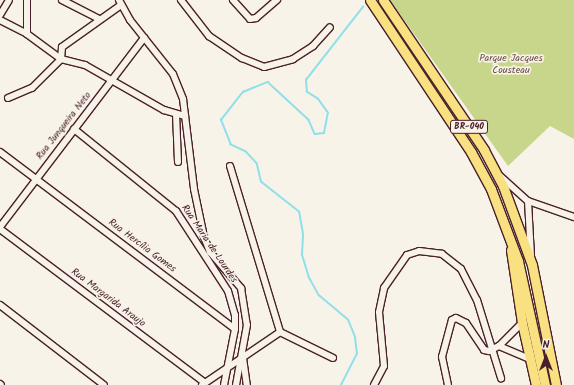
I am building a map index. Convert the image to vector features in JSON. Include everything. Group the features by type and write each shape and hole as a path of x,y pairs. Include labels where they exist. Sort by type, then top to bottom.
{"highway":[{"name":"BR-040","path":"370,0 471,152 500,207 518,261 545,385"},
{"name":"BR-040","path":"383,0 480,144 516,215 532,265 556,385"},
{"path":"510,237 522,323 536,385"}],"street":[{"path":"0,15 9,0"},
{"path":"27,0 27,34"},
{"path":"62,0 99,19"},
{"path":"181,0 209,36 242,58 264,67 293,59 313,46 330,26"},
{"path":"233,0 250,19 253,19 277,0"},
{"path":"8,98 32,88 61,59 62,47 120,2 144,38 173,74 183,99 194,189 204,236 210,252 241,288 246,308 247,325 236,385"},
{"path":"0,20 27,34 61,59 84,65 113,79 176,114 185,116"},
{"name":"Rua Junqueira Neto","path":"0,228 144,38"},
{"path":"176,114 178,162"},
{"name":"Rua Maria de Lourdes","path":"74,129 176,211 228,291 235,315 235,329 229,367 224,385"},
{"name":"Rua Hercília Gomes","path":"0,152 235,329"},
{"path":"230,166 280,332 333,358"},
{"path":"496,173 528,201 574,217"},
{"path":"528,201 532,265"},
{"name":"Rua Margarida Araujo","path":"0,228 203,384"},
{"path":"374,385 384,366 385,355 379,326 380,301 384,288 399,264 410,252 425,251 442,254 461,269 477,300 501,378"},
{"path":"0,305 104,385"},
{"path":"448,385 442,356 452,320 461,320 484,350 493,350 499,346 522,323"},
{"path":"203,384 280,332"},
{"path":"499,346 530,359"},
{"path":"241,359 248,385"}],"green space":[{"name":"Parque Jacques Cousteau","path":"390,0 574,0 574,139 550,126 508,166"}],"waterway":[{"path":"341,385 357,354 355,337 348,320 319,296 309,278 302,255 303,234 299,212 261,182 257,164 246,152 231,145 221,120 243,92 268,82 309,120 315,134 324,133 328,113 318,99 307,92 306,80 363,7"}]}
